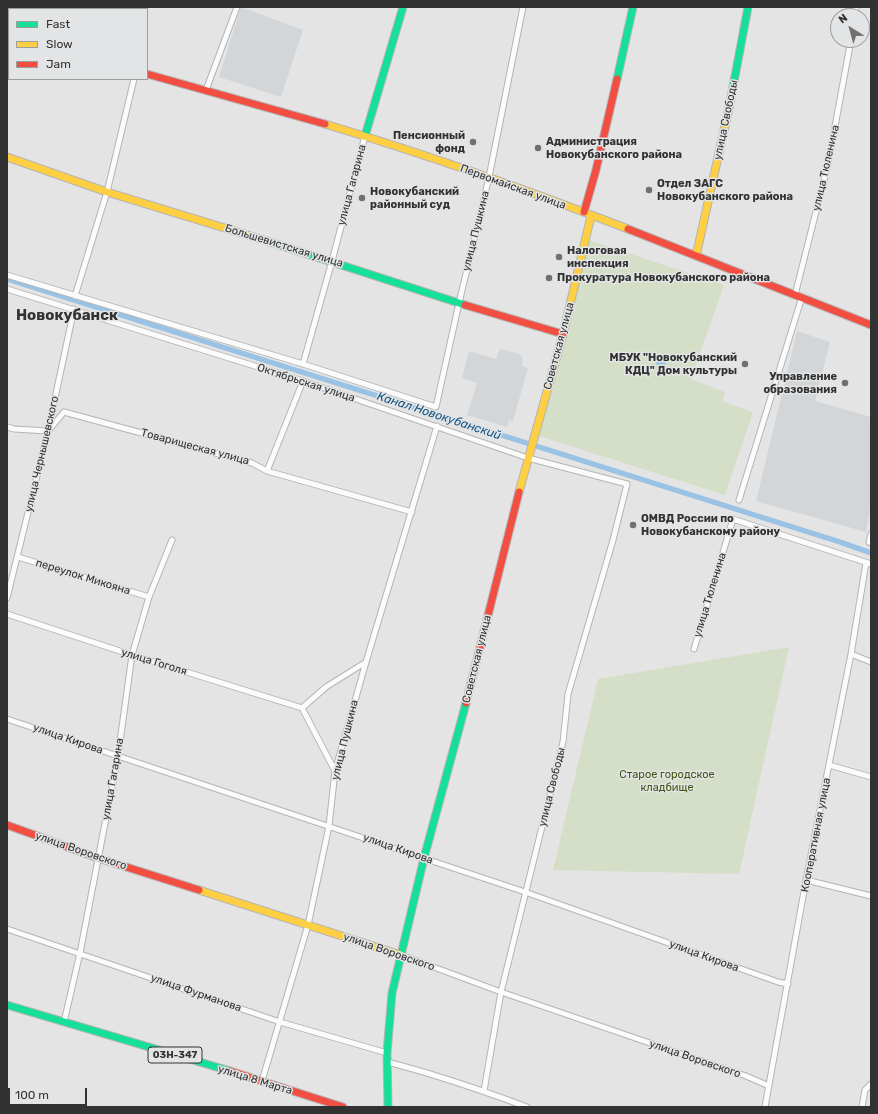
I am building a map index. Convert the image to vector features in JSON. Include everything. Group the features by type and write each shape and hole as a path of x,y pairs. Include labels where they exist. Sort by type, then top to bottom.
{"main road":[{"name":"улица Гагарина","path":"365,136 403,7"},
{"name":"Советская улица","path":"388,1107 387,1053 392,994 424,858 450,765 528,458 563,334 596,170 633,7"},
{"name":"улица Свободы","path":"696,256 733,91 748,7"},
{"name":"Первомайская улица","path":"148,74 365,136 490,177 871,325"},
{"name":"Большевистская улица","path":"7,157 107,192 332,261 459,303 563,334"},
{"name":"улица Воровского","path":"7,825 98,858 401,955"},
{"name":"улица 8 Марта","path":"7,1005 262,1081 343,1107"}],"street":[{"path":"206,90 236,7"},
{"name":"улица Пушкина","path":"436,407 459,303 490,177 523,7"},
{"path":"7,44 8,34"},
{"name":"улица Тюленина","path":"739,500 798,296 828,164 850,48"},
{"path":"75,296 107,192 134,80"},
{"name":"улица Гагарина","path":"303,364 365,136"},
{"name":"Октябрьская улица","path":"7,275 303,364 436,407"},
{"name":"Октябрьская улица","path":"7,289 303,381 528,458 627,484"},
{"name":"улица Чернышевского","path":"7,598 48,431 74,309"},
{"path":"267,471 303,381"},
{"name":"Товарищеская улица","path":"48,431 64,412 252,463 267,471 412,512"},
{"name":"улица Пушкина","path":"262,1081 308,925 329,826 335,771 436,426"},
{"path":"7,428 48,431"},
{"name":"улица Свободы","path":"484,1091 501,992 563,742 568,694 614,540 627,484"},
{"name":"улица Тюленина","path":"694,648 733,519 869,563"},
{"path":"870,543 871,534"},
{"name":"улица Гагарина","path":"64,1022 80,953 118,756 132,655 149,598 172,540"},
{"name":"переулок Микояна","path":"18,557 149,598"},
{"name":"Кооперативная улица","path":"765,1107 806,880 869,563"},
{"name":"улица Гоголя","path":"7,614 302,708"},
{"path":"851,654 871,662"},
{"path":"335,771 302,708 326,687 366,662"},
{"name":"улица Кирова","path":"7,719 525,892 770,979 788,984"},
{"path":"829,765 871,777"},
{"path":"806,880 871,896"},
{"name":"улица Фурманова","path":"7,929 280,1022 387,1053"},
{"name":"улица Воровского","path":"401,955 501,992 746,1076 769,1086"},
{"path":"387,1062 415,1069 484,1091 527,1107"},
{"path":"862,1107 865,1090 871,1084"}],"shaded area":[{"path":"241,7 303,30 281,97 219,77"},
{"path":"797,331 830,342 815,401 871,417 871,505 866,532 756,501"},
{"path":"500,349 520,354 523,359 522,366 528,368 513,421 509,420 507,427 467,415 477,383 462,378 469,351 496,359"}],"green space":[{"path":"589,240 724,285 691,379 725,392 722,401 753,412 725,495 539,436"},
{"name":"Старое городское кладбище","path":"789,647 739,874 553,870 598,679"}],"water":[{"path":"659,356 663,356 665,357 665,365 659,366 656,363 656,359"}],"waterway":[{"name":"Канал Новокубанский","path":"7,279 871,553"}],"traffic: fast":[{"path":"365,136 403,7"},
{"path":"617,79 633,7"},
{"path":"729,108 748,7"},
{"path":"267,241 465,305"},
{"path":"388,1107 387,1053 392,993 424,858 466,703"},
{"path":"7,1005 230,1071"}],"traffic: slow":[{"path":"696,256 729,108"},
{"path":"325,124 478,174 553,200 628,229"},
{"path":"7,157 107,192 267,241"},
{"path":"519,492 563,334 591,216"},
{"path":"199,890 401,955"}],"traffic: jam":[{"path":"148,74 325,124"},
{"path":"584,212 596,170 617,79"},
{"path":"628,229 871,325"},
{"path":"465,305 563,334"},
{"path":"466,703 519,492"},
{"path":"7,825 98,858 199,890"},
{"path":"230,1071 343,1107"}],"place":[{"name":"Пенсионный фонд","path":"473,142"},
{"name":"Администрация Новокубанского района","path":"538,148"},
{"name":"Отдел ЗАГС Новокубанского района","path":"649,190"},
{"name":"Новокубанский районный суд","path":"362,198"},
{"name":"Налоговая инспекция","path":"559,257"},
{"name":"Прокуратура Новокубанского района","path":"549,278"},
{"name":"МБУК \"Новокубанский КДЦ\" Дом культуры","path":"745,364"},
{"name":"Управление образования","path":"845,383"},
{"name":"ОМВД России по Новокубанскому району","path":"633,525"}],"district":[{"name":"Новокубанск","path":"67,316"}]}
